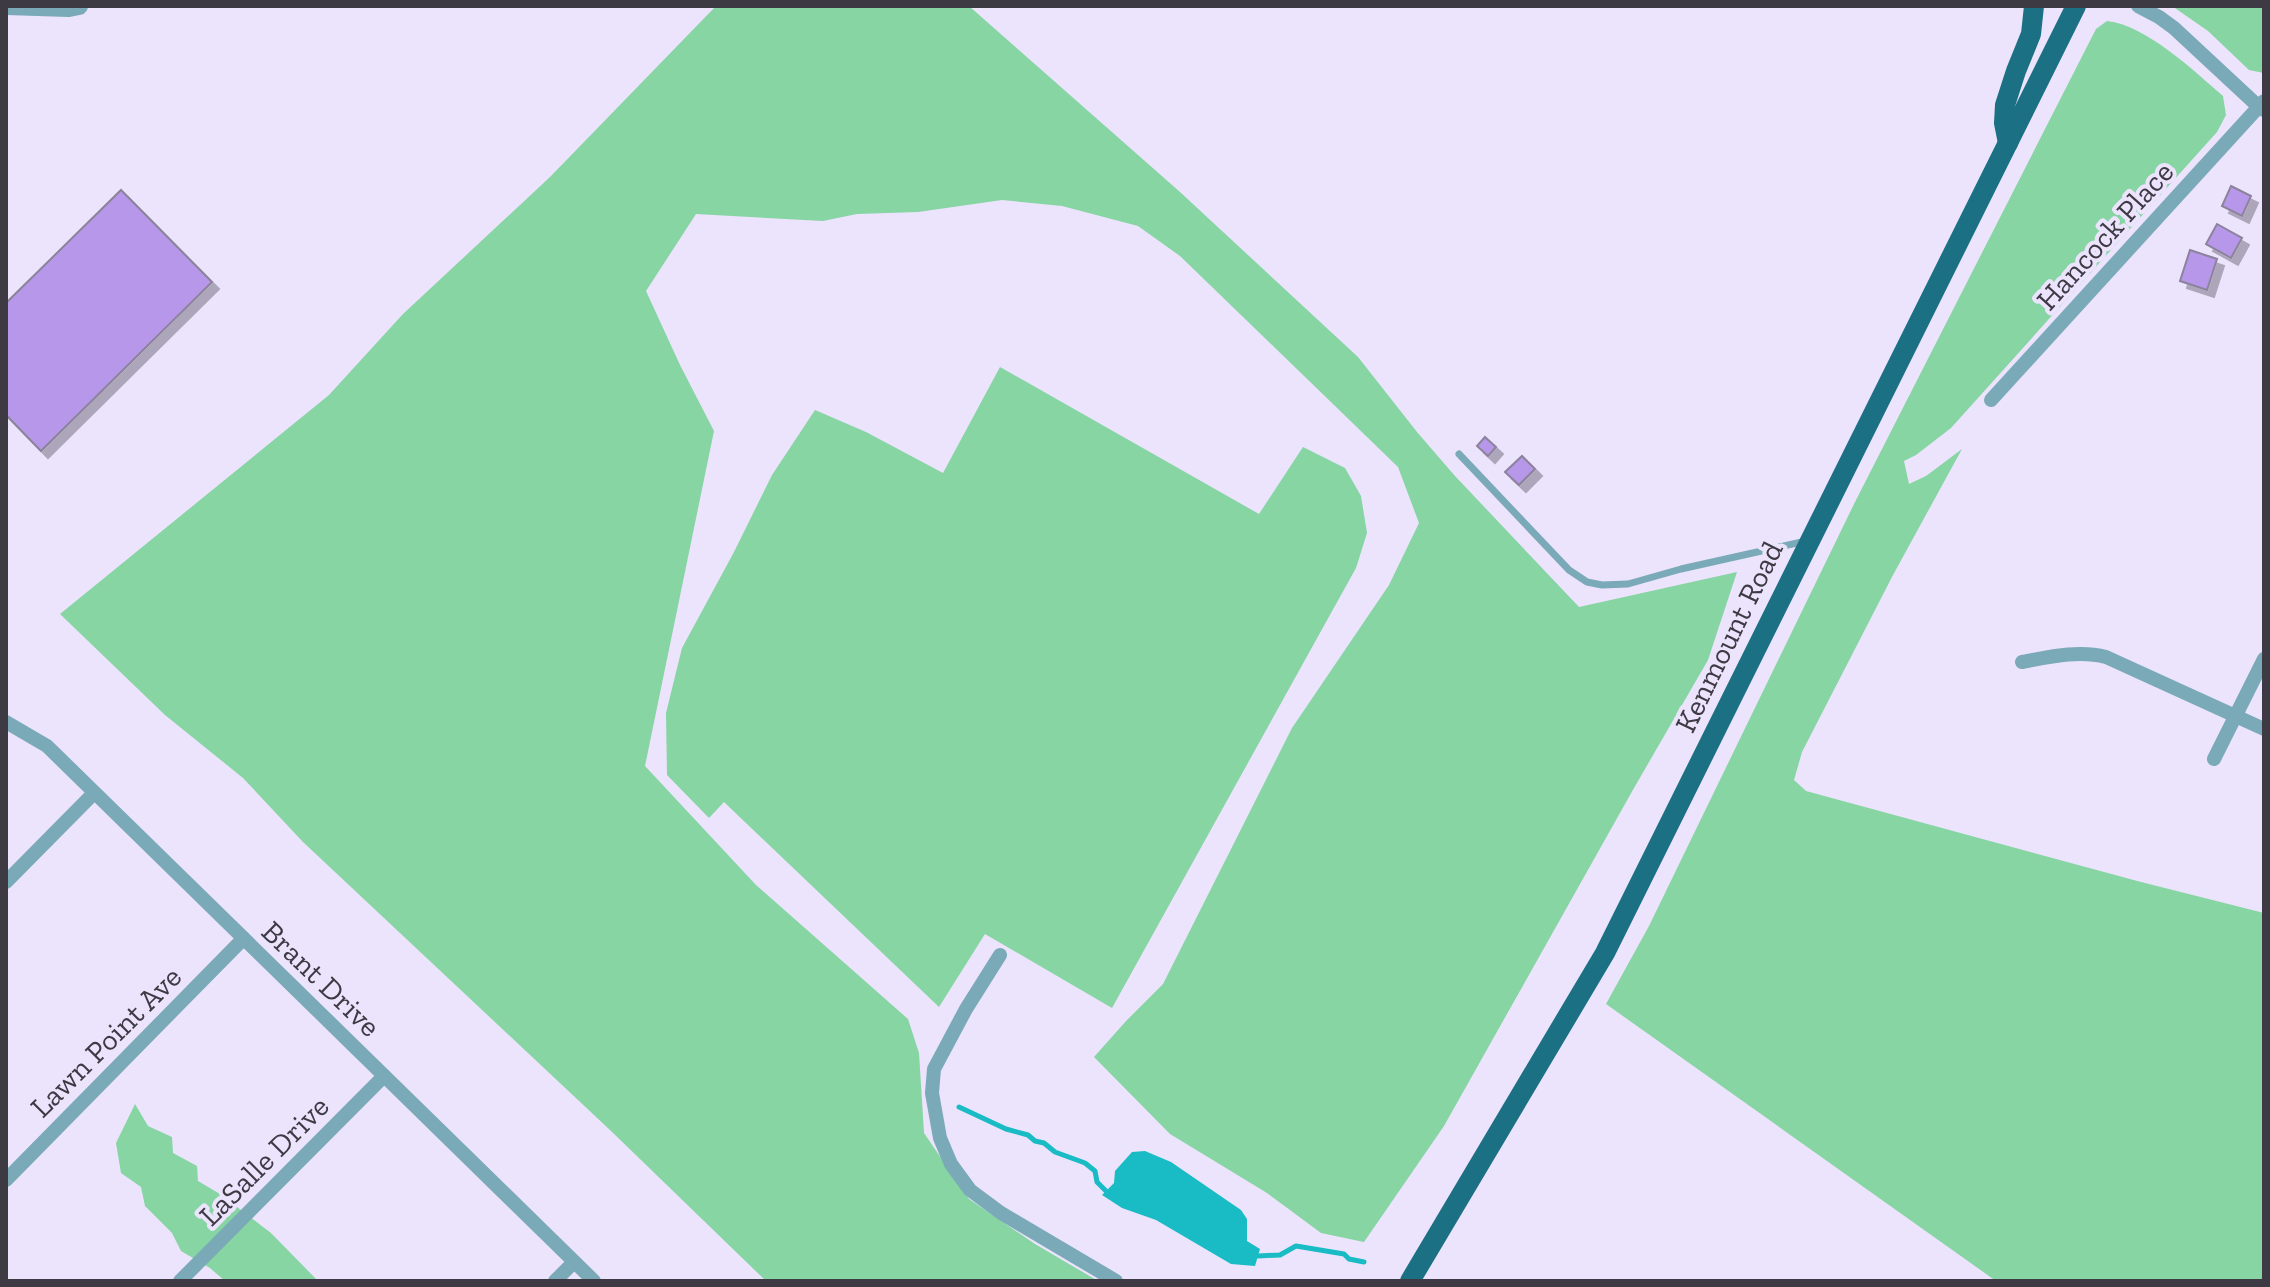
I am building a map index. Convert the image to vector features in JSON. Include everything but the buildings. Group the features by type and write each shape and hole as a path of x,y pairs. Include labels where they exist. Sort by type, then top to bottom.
{"main road":[{"path":"2008,143 2004,123 2005,105 2031,34 2034,6"},
{"name":"Kenmount Road","path":"1410,1281 1605,953 2076,6"}],"street":[{"path":"6,6 79,6"},
{"path":"2138,6 2159,17 2191,42 2262,106"},
{"name":"Hancock Place","path":"1991,400 2262,106"},
{"path":"2022,662 2071,654 2106,657 2264,729"},
{"path":"2214,759 2264,659"},
{"name":"Brant Drive","path":"6,722 47,746 594,1281"},
{"path":"6,882 94,793"},
{"name":"Lawn Point Ave","path":"6,1180 243,939"},
{"path":"1000,955 934,1069 932,1093 940,1138 951,1164 970,1190 1001,1213 1116,1281"},
{"name":"LaSalle Drive","path":"180,1281 384,1076"},
{"path":"555,1281 574,1262"},
{"path":"193,1269 205,1281"}],"lane":[{"path":"1459,454 1569,570 1587,582 1628,584 1810,540"}],"shaded area":[{"path":"716,6 969,6 1180,192 1358,357 1455,476 1579,607 1737,572 1708,660 1444,1126 1364,1242 1321,1233 1267,1193 1170,1134 1094,1057 1163,984 1292,728 1389,585 1419,523 1398,467 1180,256 1138,226 1062,206 1002,200 918,212 857,214 823,221 696,214 646,291 714,431 645,766 756,885 908,1019 919,1053 924,1133 969,1199 1035,1244 1098,1281 766,1281 303,842 243,778 165,715 60,614 329,395 403,314 550,177"},
{"path":"2172,6 2264,6 2264,73 2249,70 2208,31"},
{"path":"2107,21 2138,31 2184,62 2223,96 2226,115 2217,132 1951,428 1904,461 1909,484 1926,476 1962,449 1802,752 1794,780 1806,791 2264,913 2264,1281 1996,1281 1606,1004 1649,926 1855,502 2096,29"},
{"path":"1000,367 1259,514 1303,447 1345,468 1361,496 1367,533 1356,568 1112,1008 985,934 939,1007 724,802 709,818 667,775 666,713 682,648 772,475 815,410 866,432 943,473"},
{"path":"135,1104 148,1126 172,1137 173,1153 197,1166 198,1181 271,1233 318,1281 225,1281 181,1251 172,1233 145,1206 141,1187 121,1173 116,1143"},
{"path":"1145,1151 1171,1162 1241,1210 1247,1219 1247,1241 1260,1249 1255,1266 1231,1264 1156,1220 1122,1208 1102,1195 1114,1183 1115,1171 1132,1152"}],"waterway":[{"path":"959,1107 1006,1129 1028,1135 1055,1152 1085,1163 1095,1171 1097,1182 1106,1191"},
{"path":"1258,1256 1280,1255 1296,1246 1344,1254 1349,1259 1364,1262"}]}
